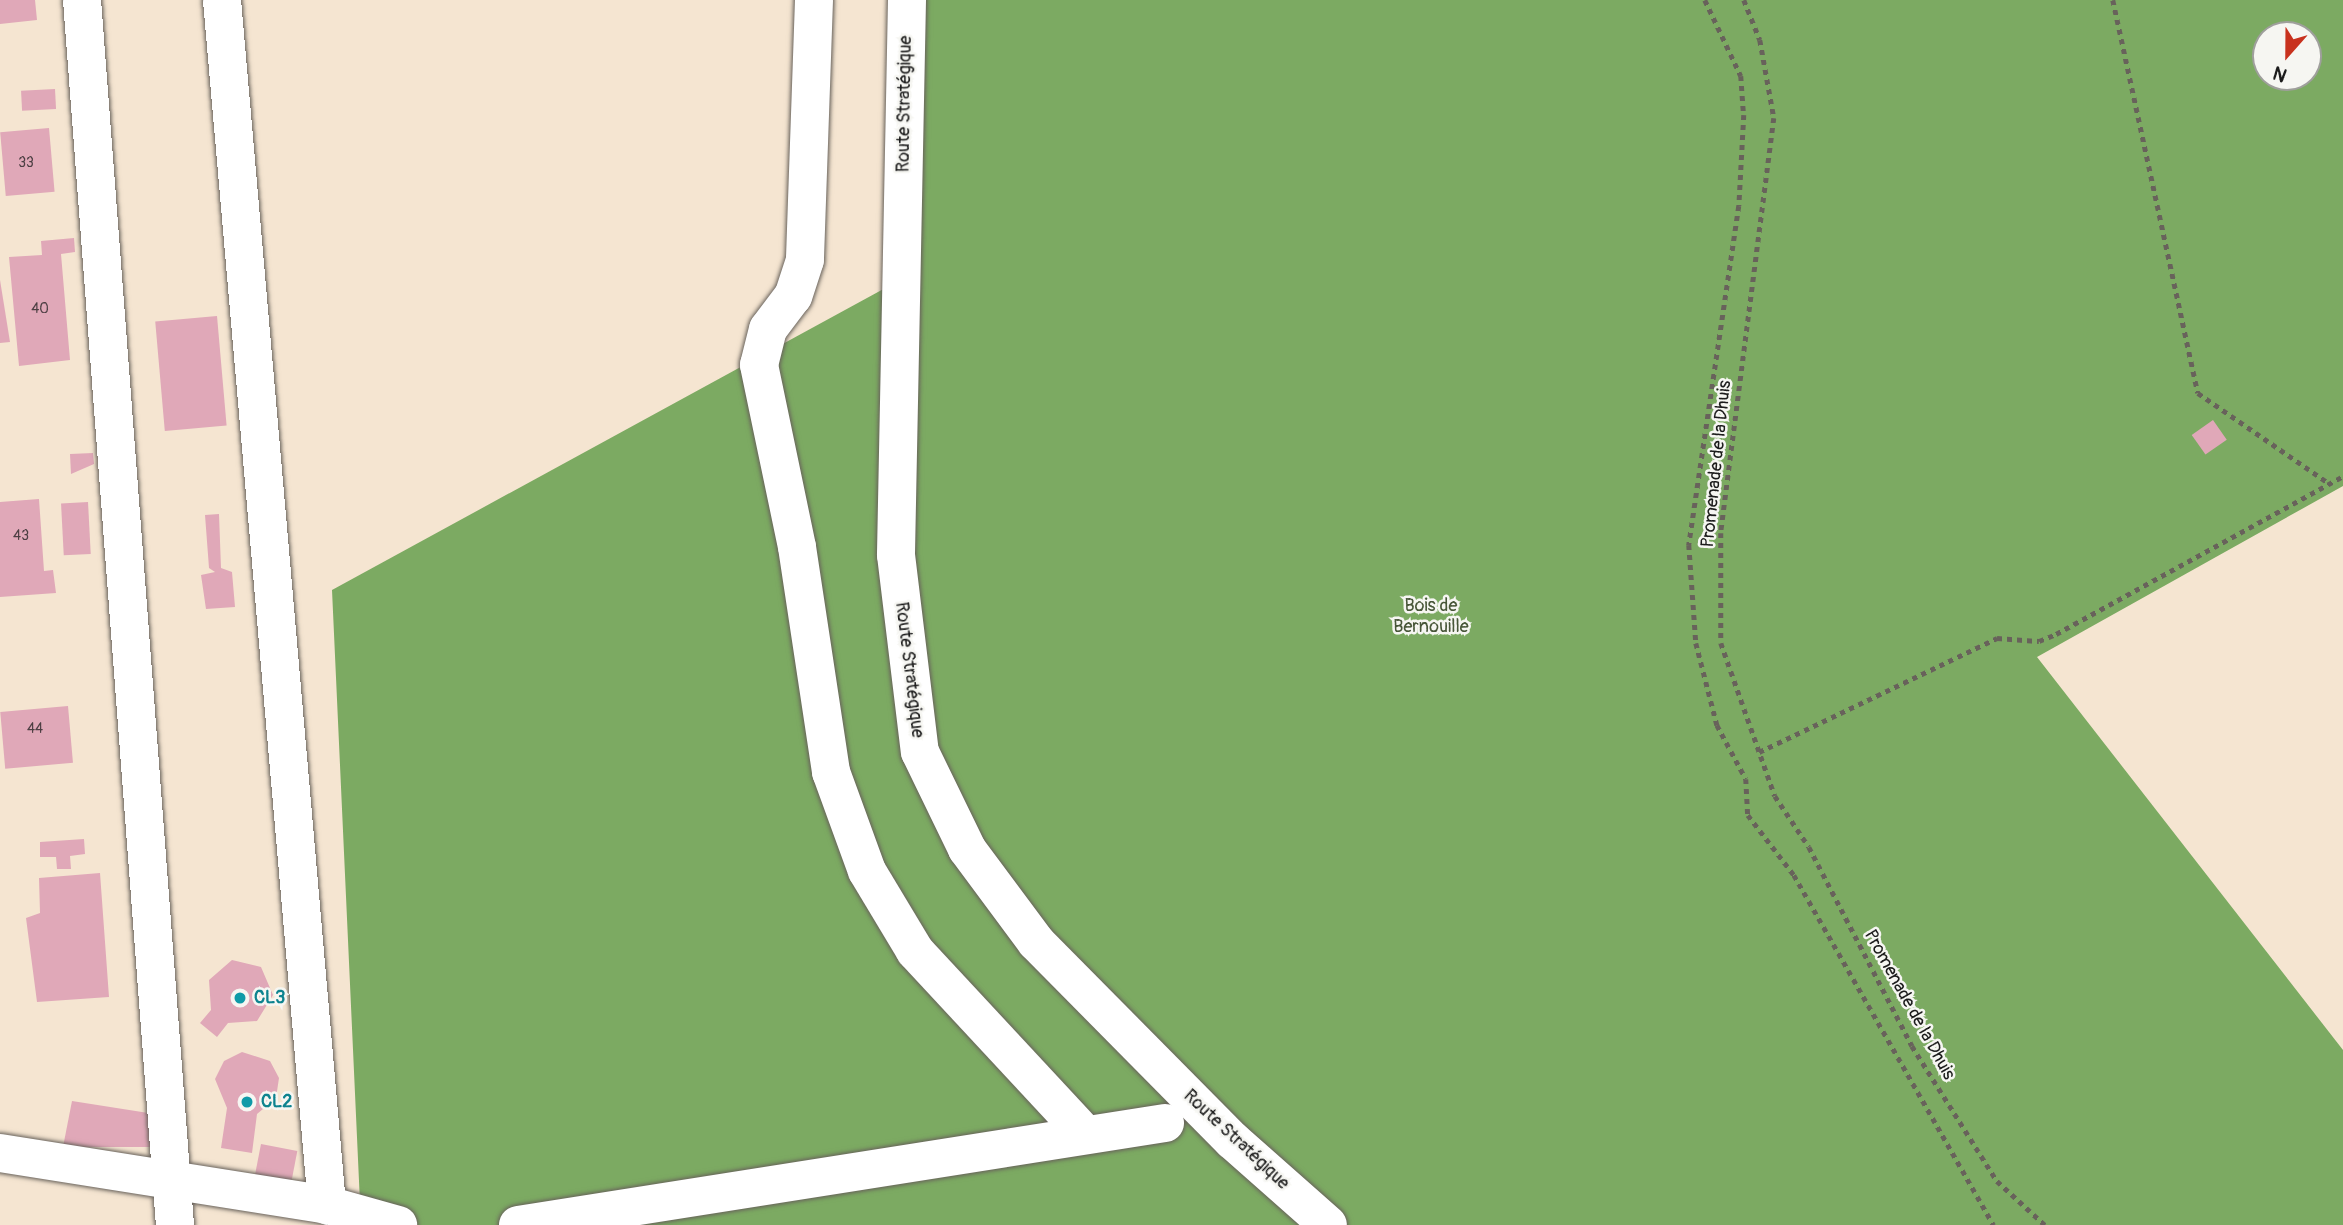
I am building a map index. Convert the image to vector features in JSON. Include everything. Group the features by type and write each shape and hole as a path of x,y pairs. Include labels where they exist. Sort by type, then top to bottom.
{"street":[{"path":"82,0 175,1225"},
{"path":"222,0 327,1205"},
{"path":"814,0 805,260 793,296 768,329 759,365 797,547 831,772 867,871 915,951 1082,1131"},
{"name":"Route Stratégique","path":"907,0 896,555 920,752 967,849 1036,942 1233,1140 1328,1225"},
{"path":"519,1225 1082,1131 1165,1123"},
{"path":"0,1153 327,1205 398,1225"}],"path":[{"name":"Promenade de la Dhuis","path":"1705,0 1741,76 1744,115 1740,206 1689,545 1696,643 1717,725 1746,779 1748,815 1794,875 1994,1225"},
{"name":"Promenade de la Dhuis","path":"1744,0 1760,40 1774,118 1721,533 1721,643 1775,796 1809,847 1912,1046 1997,1181 2045,1225"},
{"path":"2113,0 2198,393 2330,484"},
{"path":"1759,752 1795,731 1825,724 1902,678 1997,638 2039,641 2056,634 2343,476"}],"green space":[{"name":"Bois de Bernouille","path":"911,0 2343,0 2343,486 2037,657 2343,1050 2343,1225 361,1225 332,590 900,280"}],"building":[{"path":"0,0 35,0 37,20 0,24"},
{"path":"55,89 56,109 22,111 21,91"},
{"path":"49,128 55,192 6,196 0,132"},
{"path":"74,238 75,252 61,254 70,360 19,366 9,257 42,255 41,241"},
{"path":"0,280 10,342 0,343"},
{"path":"217,316 227,426 165,431 155,321"},
{"path":"2213,420 2227,440 2205,455 2192,435"},
{"path":"93,453 94,464 71,474 70,454"},
{"path":"39,499 44,571 53,570 56,593 0,597 0,502"},
{"path":"88,502 91,554 64,555 61,503"},
{"path":"219,514 221,568 232,572 235,607 206,609 201,575 215,572 209,568 205,515"},
{"path":"68,706 73,763 5,769 0,712"},
{"path":"84,839 85,854 70,856 71,869 57,869 56,857 40,857 40,842"},
{"path":"100,873 109,997 37,1002 26,918 40,913 39,878"},
{"name":"CL3","path":"232,960 261,967 273,995 257,1021 228,1023 217,1037 200,1023 211,1010 209,980"},
{"name":"CL2","path":"242,1052 270,1061 279,1078 276,1098 257,1114 252,1153 221,1148 227,1108 215,1079 224,1061"},
{"path":"72,1101 161,1115 154,1147 63,1147"},
{"path":"261,1144 297,1151 290,1187 254,1180"}],"place":[{"name":"CL3","path":"240,998"},
{"name":"CL2","path":"247,1102"}]}
